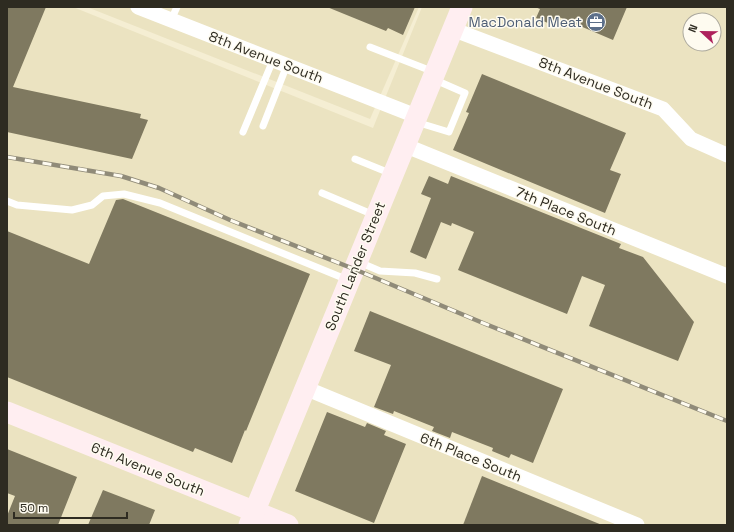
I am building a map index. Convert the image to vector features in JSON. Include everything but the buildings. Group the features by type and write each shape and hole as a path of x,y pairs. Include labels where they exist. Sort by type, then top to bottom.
{"main road":[{"name":"South Lander Street","path":"252,518 415,118 462,7"},
{"name":"6th Avenue South","path":"7,412 252,518 288,525"}],"street":[{"name":"8th Avenue South","path":"138,7 174,14 280,62 415,118"},
{"name":"8th Avenue South","path":"452,29 663,109 691,139 727,155"},
{"name":"7th Place South","path":"404,145 727,276"},
{"name":"6th Place South","path":"305,388 637,525"}],"lane":[{"path":"370,47 433,75 465,92 449,132 415,118"},
{"path":"263,126 280,62"},
{"path":"243,132 280,62"},
{"path":"354,159 392,174"},
{"path":"322,193 376,216"},
{"path":"7,201 17,205 72,210 92,205 103,196 124,194 160,203 349,281"},
{"path":"357,262 380,271 415,273 438,279"}],"shaded area":[{"path":"7,7 73,7 373,128 422,7 727,7 727,525 7,525"},
{"path":"87,7 419,7 370,119"}],"railway":[{"path":"7,157 121,176 159,188 230,220 727,421"}],"place":[{"name":"MacDonald Meat","path":"596,22"}]}
